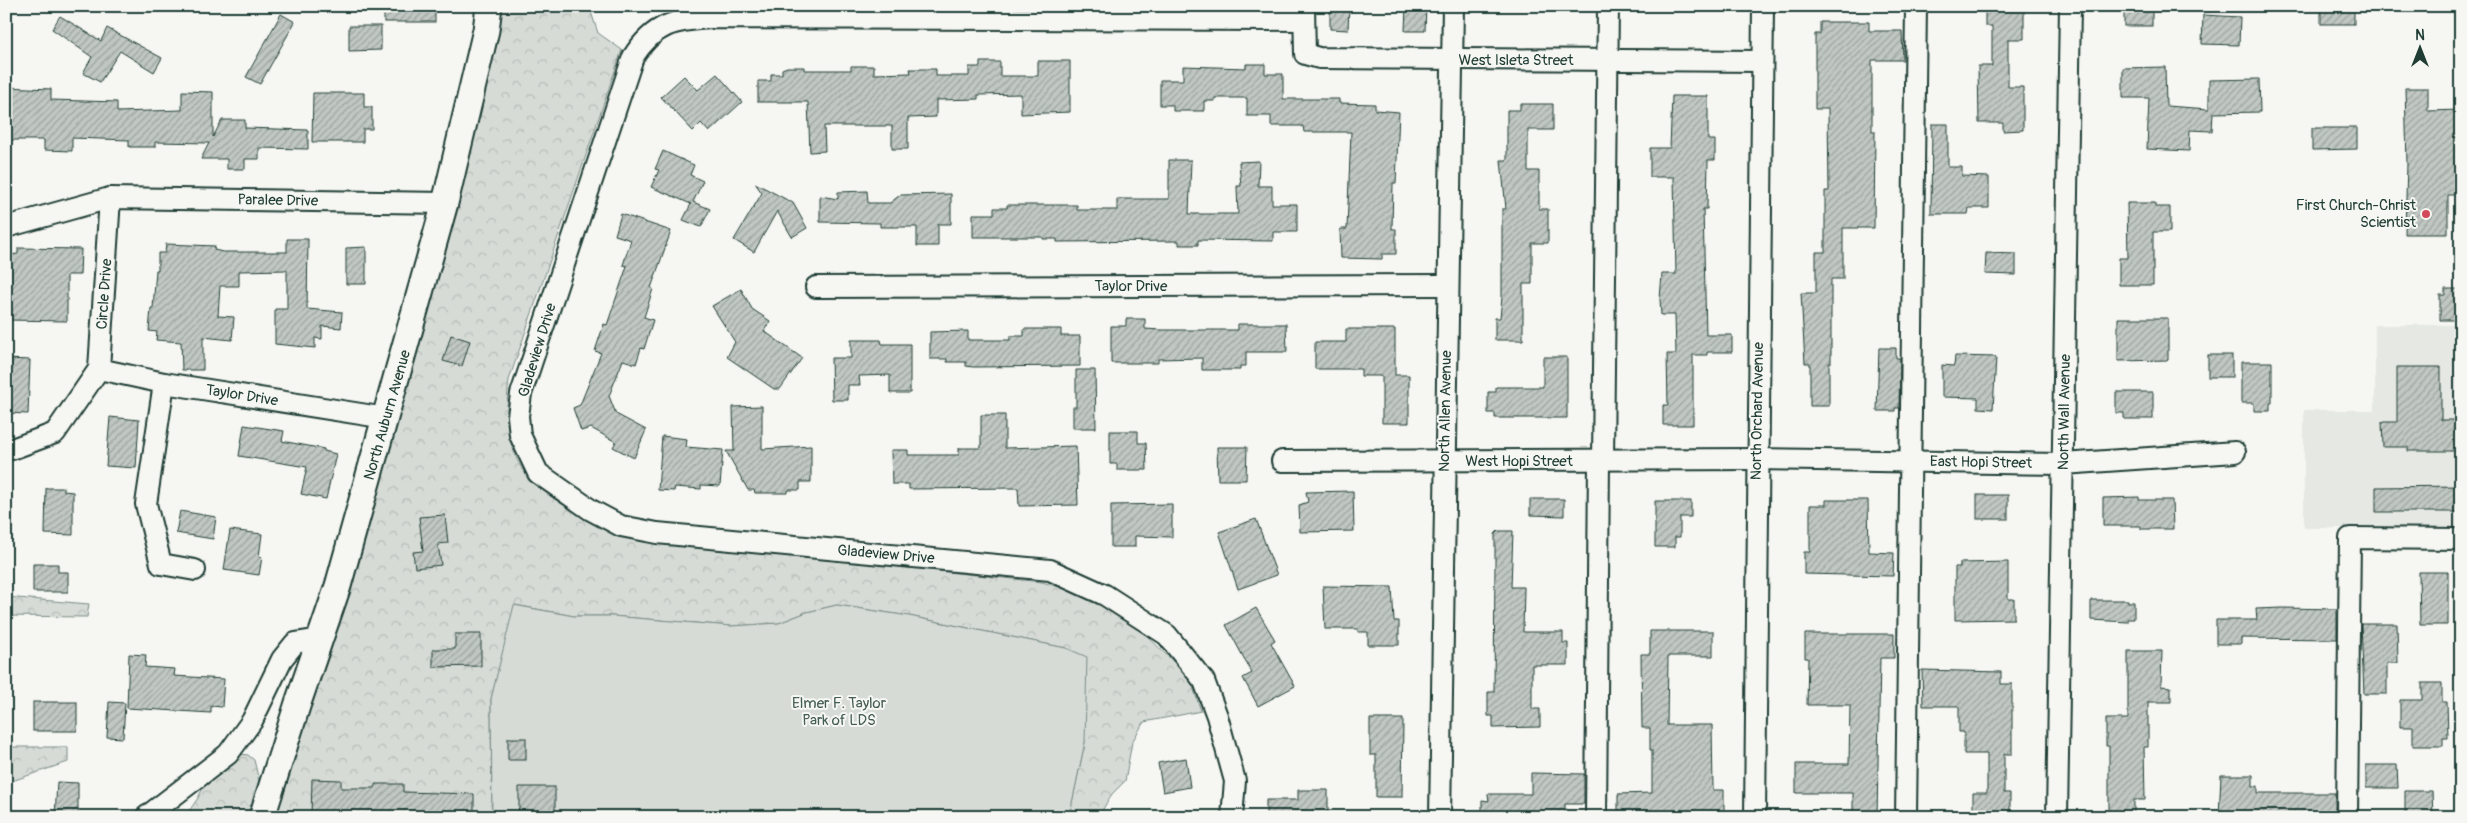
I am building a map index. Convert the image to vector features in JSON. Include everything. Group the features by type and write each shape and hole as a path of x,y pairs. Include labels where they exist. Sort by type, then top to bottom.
{"main road":[{"name":"North Auburn Avenue","path":"262,817 338,586 386,418 445,203 486,30 489,6"}],"street":[{"name":"North Allen Avenue","path":"1440,817 1444,461 1453,6"},
{"path":"1596,817 1608,6"},
{"name":"North Orchard Avenue","path":"1755,817 1757,459 1763,6"},
{"path":"1906,817 1916,6"},
{"name":"North Wall Avenue","path":"2057,817 2070,6"},
{"name":"West Isleta Street","path":"1304,13 1305,54 1319,58 1762,61"},
{"name":"Gladeview Drive","path":"1232,817 1234,781 1218,716 1204,681 1167,635 1105,595 1050,570 656,533 620,526 591,510 538,473 520,435 518,416 521,394 633,57 643,42 655,31 686,19 712,18 1304,13"},
{"name":"Paralee Drive","path":"110,198 445,203"},
{"path":"6,226 110,198"},
{"name":"Circle Drive","path":"6,448 12,449 55,434 99,368 110,198"},
{"name":"Taylor Drive","path":"816,287 1447,285"},
{"name":"Taylor Drive","path":"99,368 164,383 386,418"},
{"path":"164,383 146,504 161,564 195,570"},
{"name":"East Hopi Street","path":"1757,459 2063,464 2235,452"},
{"name":"West Hopi Street","path":"1282,461 1757,459"},
{"path":"2347,817 2350,538 2461,539"},
{"path":"146,817 228,754 252,721 282,659 295,643 320,639"}],"shaded area":[{"path":"2375,325 2461,325 2461,528 2304,528 2304,410 2375,410"}],"green space":[{"path":"501,6 589,6 598,33 622,50 509,380 507,407 509,434 514,452 522,469 551,497 569,508 608,527 644,540 1042,582 1093,597 1141,630 1181,669 1192,684 1201,711 1144,722 1132,742 1125,781 1112,794 1103,809 1104,817 1069,817 1085,742 1066,648 909,616 837,605 807,612 779,623 731,626 612,616 574,616 515,605 491,699 492,817 273,817 369,524 487,75"},
{"path":"6,597 89,604 87,617 6,616"},
{"name":"Elmer F. Taylor Park of LDS","path":"514,605 574,616 612,616 731,626 779,623 807,612 837,605 909,616 1066,648 1087,657 1085,742 1069,817 782,817 770,815 740,817 492,817 491,699"},
{"path":"6,747 68,747 68,762 6,783"},
{"path":"240,754 248,755 254,760 259,781 248,817 185,817 198,798 210,773"}],"building":[{"path":"384,6 435,6 435,22 384,22"},
{"path":"1330,6 1349,6 1348,30 1330,29"},
{"path":"1406,6 1426,6 1425,31 1405,31"},
{"path":"1985,6 2024,6 2024,39 2008,39 2008,87 2023,87 2023,130 2003,131 2003,123 1979,123 1978,66 1992,66 1992,26 1985,26"},
{"path":"2124,6 2152,6 2152,26 2124,26"},
{"path":"2321,6 2354,6 2354,24 2321,24"},
{"path":"281,14 295,22 260,84 246,77"},
{"path":"2203,15 2240,17 2239,45 2202,44"},
{"path":"60,16 101,41 107,28 162,58 154,72 120,51 100,82 83,73 92,57 52,29"},
{"path":"1820,22 1869,22 1869,31 1902,31 1903,60 1872,60 1872,131 1875,131 1874,228 1843,228 1843,279 1831,279 1829,406 1810,406 1810,363 1805,363 1801,293 1816,293 1816,252 1825,252 1825,191 1829,191 1828,109 1815,109 1815,34 1820,34"},
{"path":"349,26 381,26 381,50 349,51"},
{"path":"1038,61 1070,61 1070,112 1021,114 1021,94 978,95 978,99 936,100 936,117 908,118 908,149 892,149 892,126 824,126 825,151 810,152 808,102 758,102 758,81 771,81 771,74 782,74 782,69 787,67 804,67 804,70 851,70 851,66 874,66 874,74 911,73 910,69 936,69 936,76 969,76 969,67 980,67 980,62 1000,62 1000,76 1038,76"},
{"path":"1246,64 1265,64 1265,74 1283,74 1283,99 1339,99 1339,103 1375,104 1375,110 1399,112 1396,183 1393,183 1392,229 1396,229 1396,254 1382,254 1382,259 1341,258 1340,229 1347,229 1351,132 1304,132 1303,126 1271,126 1271,116 1247,116 1247,98 1215,98 1215,101 1204,101 1204,111 1173,111 1173,105 1160,105 1160,80 1183,80 1183,66 1246,68"},
{"path":"2165,67 2166,106 2209,109 2209,80 2259,79 2260,112 2213,113 2212,131 2190,130 2189,151 2147,149 2149,98 2123,98 2123,68"},
{"path":"717,74 742,102 709,132 701,123 693,131 661,97 684,76 698,90"},
{"path":"6,87 51,89 51,100 117,102 117,112 182,110 182,91 213,92 213,137 222,120 245,120 245,128 308,130 308,149 259,148 259,159 245,159 245,169 227,169 227,159 201,159 209,143 155,142 155,147 129,147 129,140 72,138 72,151 44,150 44,140 6,140"},
{"path":"2405,88 2428,88 2428,111 2461,110 2461,195 2448,195 2448,234 2405,234 2407,164"},
{"path":"313,93 364,93 364,107 372,107 372,129 363,129 363,142 312,142"},
{"path":"1672,96 1708,96 1708,140 1715,140 1715,160 1708,160 1707,209 1703,209 1706,335 1732,335 1732,352 1707,352 1707,355 1693,355 1693,425 1663,425 1663,405 1668,405 1667,354 1676,354 1675,315 1661,315 1660,299 1662,274 1676,274 1674,177 1650,177 1650,148 1670,148"},
{"path":"1520,104 1553,104 1553,130 1528,130 1528,171 1539,171 1539,209 1548,209 1548,243 1532,243 1532,284 1523,284 1523,340 1495,340 1495,318 1500,318 1502,297 1502,209 1506,209 1501,160 1507,160 1507,110 1520,110"},
{"path":"1932,124 1948,124 1948,167 1962,167 1962,176 1989,177 1989,208 1969,208 1968,214 1931,214"},
{"path":"2312,128 2357,128 2357,149 2312,150"},
{"path":"663,151 694,165 690,175 703,181 693,202 710,209 701,227 683,220 691,204 651,187 659,170 655,169"},
{"path":"1169,160 1191,160 1189,214 1238,214 1237,186 1241,186 1239,162 1259,161 1258,186 1272,186 1272,204 1297,204 1297,232 1273,232 1273,241 1198,240 1198,245 1179,245 1179,241 1057,242 1057,239 1043,239 1043,237 973,237 973,214 994,214 994,208 1007,208 1007,205 1077,205 1077,210 1117,210 1117,199 1169,199"},
{"path":"755,183 793,203 807,228 792,237 777,211 754,252 734,240 762,193"},
{"path":"867,191 868,203 890,203 900,195 951,194 951,224 938,224 938,246 917,246 917,227 880,227 880,223 820,222 820,196 838,199 838,192"},
{"path":"2127,203 2155,203 2155,207 2170,207 2170,232 2153,232 2153,285 2119,285 2119,258 2128,258"},
{"path":"621,214 671,231 651,288 653,289 644,317 653,320 644,349 641,348 636,364 623,360 609,396 616,414 646,430 634,458 613,447 616,442 591,428 581,431 573,408 580,405 601,353 595,351 604,324 607,325 627,266 623,265 631,240 615,235"},
{"path":"287,239 308,239 307,309 342,312 341,328 322,326 322,339 315,338 315,348 275,344 275,309 287,309 287,270 239,271 239,286 220,286 218,316 234,317 232,340 203,337 203,370 182,370 181,342 156,340 157,332 149,331 156,270 158,270 158,253 165,253 166,244 215,246 214,250 223,252 287,252"},
{"path":"366,247 366,284 346,284 346,248"},
{"path":"18,248 81,249 80,275 67,275 67,321 6,320 6,255 18,254"},
{"path":"1986,253 2016,254 2016,275 1985,274"},
{"path":"741,289 752,309 770,321 764,331 802,358 780,389 774,389 727,357 735,342 712,306"},
{"path":"2445,289 2461,289 2461,320 2440,320 2440,295 2445,295"},
{"path":"2118,318 2168,318 2168,360 2118,361"},
{"path":"1126,319 1145,319 1145,329 1161,330 1238,330 1238,324 1286,324 1287,352 1246,352 1246,366 1240,366 1240,370 1202,370 1202,358 1158,359 1158,363 1111,363 1111,326 1126,326"},
{"path":"1024,329 1061,329 1061,336 1080,336 1080,366 973,367 966,366 966,362 947,362 947,359 930,359 930,332 968,331 968,340 1010,340 1010,336 1024,336"},
{"path":"1346,329 1395,329 1395,375 1409,375 1409,423 1382,423 1382,376 1361,376 1361,369 1315,369 1315,342 1346,342"},
{"path":"451,335 470,341 462,366 443,361"},
{"path":"851,340 881,340 882,344 910,344 910,393 890,393 890,375 859,376 860,385 848,385 848,400 832,400 831,358 851,358"},
{"path":"1879,348 1896,348 1896,358 1900,358 1899,408 1895,408 1895,411 1877,411"},
{"path":"2208,355 2232,355 2232,377 2208,377"},
{"path":"1955,356 1996,357 1993,409 1978,408 1978,398 1942,397 1942,365 1954,366"},
{"path":"1543,357 1567,357 1567,418 1495,418 1495,413 1488,413 1488,392 1496,392 1496,387 1543,387"},
{"path":"6,359 30,360 28,414 6,413"},
{"path":"2241,362 2272,362 2272,403 2270,403 2270,411 2254,411 2254,403 2241,403"},
{"path":"2397,367 2441,367 2441,420 2457,420 2457,451 2408,451 2408,447 2383,447 2382,422 2397,422"},
{"path":"1076,370 1095,370 1096,428 1073,428 1073,407 1076,407"},
{"path":"2116,392 2153,392 2153,419 2124,419 2124,413 2116,413"},
{"path":"762,406 762,449 811,446 811,482 800,482 800,490 788,490 788,493 755,493 754,490 748,490 726,451 734,451 733,407"},
{"path":"981,415 1005,415 1005,448 1076,446 1078,505 1019,506 1018,488 909,489 909,484 892,484 891,450 908,450 908,455 959,455 959,448 981,448"},
{"path":"110,417 139,420 136,468 106,466"},
{"path":"244,425 284,431 282,441 324,449 324,451 336,454 326,499 301,494 307,467 239,456"},
{"path":"1110,431 1138,431 1138,443 1146,443 1147,470 1117,470 1117,464 1110,464"},
{"path":"662,436 687,439 686,447 723,450 720,486 701,485 701,489 675,487 674,491 658,490"},
{"path":"1217,447 1247,447 1246,480 1218,480"},
{"path":"2461,486 2461,512 2376,512 2376,487"},
{"path":"46,488 64,488 64,491 73,492 73,535 45,534"},
{"path":"1353,491 1354,531 1300,532 1299,505 1308,502 1306,492"},
{"path":"1977,495 2008,495 2008,519 1977,519"},
{"path":"2139,497 2139,500 2172,500 2173,529 2141,529 2141,526 2103,526 2103,498"},
{"path":"1530,499 1564,499 1564,516 1530,515"},
{"path":"1826,500 1868,500 1869,552 1894,553 1893,576 1804,574 1804,552 1810,552 1810,505 1826,505"},
{"path":"1655,501 1691,501 1691,517 1680,517 1680,537 1675,537 1675,547 1655,547"},
{"path":"1172,504 1172,537 1135,536 1135,547 1111,547 1111,505"},
{"path":"180,511 216,517 213,539 176,533"},
{"path":"445,515 448,543 438,544 441,565 415,568 413,552 423,551 419,517"},
{"path":"1256,519 1277,575 1238,589 1219,532"},
{"path":"230,530 262,534 259,557 262,557 259,575 224,570"},
{"path":"1498,531 1513,531 1511,587 1524,587 1523,632 1563,632 1563,643 1568,643 1568,665 1532,665 1532,709 1540,709 1540,727 1493,728 1493,716 1488,716 1488,692 1494,692 1495,534"},
{"path":"2008,562 2008,599 2014,599 2014,619 1955,620 1955,567 1960,567 1960,563"},
{"path":"33,564 58,564 58,572 68,572 68,592 33,592"},
{"path":"2419,572 2448,572 2448,625 2420,625"},
{"path":"1323,586 1392,587 1394,621 1399,621 1399,645 1368,645 1368,632 1358,632 1358,629 1325,629"},
{"path":"2091,600 2128,600 2128,602 2134,602 2134,619 2128,619 2128,622 2091,620"},
{"path":"1256,608 1275,640 1271,643 1295,686 1258,706 1243,678 1252,673 1226,625"},
{"path":"2256,609 2337,609 2337,639 2241,638 2241,644 2216,644 2216,620 2257,620"},
{"path":"2361,624 2397,624 2398,663 2387,663 2387,694 2364,694"},
{"path":"1650,631 1713,631 1713,656 1668,656 1667,725 1712,725 1713,790 1724,790 1724,817 1618,817 1618,794 1652,793 1650,728 1642,728 1641,654 1650,654"},
{"path":"455,634 481,634 481,666 433,667 433,649 455,649"},
{"path":"1805,634 1894,634 1894,658 1880,658 1877,817 1853,817 1853,793 1796,793 1796,764 1849,764 1850,705 1807,705 1808,658 1805,658"},
{"path":"2128,651 2162,651 2161,686 2171,687 2171,702 2148,702 2148,747 2144,747 2145,800 2134,800 2134,817 2109,817 2109,746 2106,746 2106,719 2128,719"},
{"path":"129,654 146,655 145,667 175,669 174,676 224,679 222,707 211,706 211,713 127,708"},
{"path":"1922,670 2001,672 2001,684 2012,684 2012,754 2004,754 2004,793 2010,793 2010,817 1973,817 1973,793 1987,793 1987,754 1964,754 1964,732 1959,732 1959,706 1923,706"},
{"path":"2422,683 2442,683 2442,702 2447,702 2448,738 2443,738 2443,746 2413,746 2413,727 2400,727 2400,700 2422,700"},
{"path":"33,702 77,702 77,731 33,731"},
{"path":"109,702 125,703 123,738 107,737"},
{"path":"1370,719 1403,719 1402,797 1376,797 1376,755 1370,755"},
{"path":"508,738 526,738 526,760 508,760"},
{"path":"1186,758 1190,787 1163,792 1158,763"},
{"path":"2366,765 2397,765 2398,788 2366,788"},
{"path":"1531,773 1584,774 1584,804 1565,804 1565,817 1482,817 1482,800 1489,801 1488,794 1531,794"},
{"path":"2221,775 2253,775 2253,786 2258,786 2258,793 2335,793 2335,816 2219,817"},
{"path":"312,779 341,780 341,788 375,788 375,784 403,784 403,792 474,794 474,817 311,817"},
{"path":"57,782 78,783 78,817 55,817"},
{"path":"519,787 555,787 555,817 519,817"},
{"path":"1298,790 1328,790 1328,817 1266,817 1266,800 1298,800"},
{"path":"2405,791 2432,791 2433,817 2405,817"}],"place":[{"name":"First Church-Christ Scientist","path":"2426,214"}]}
